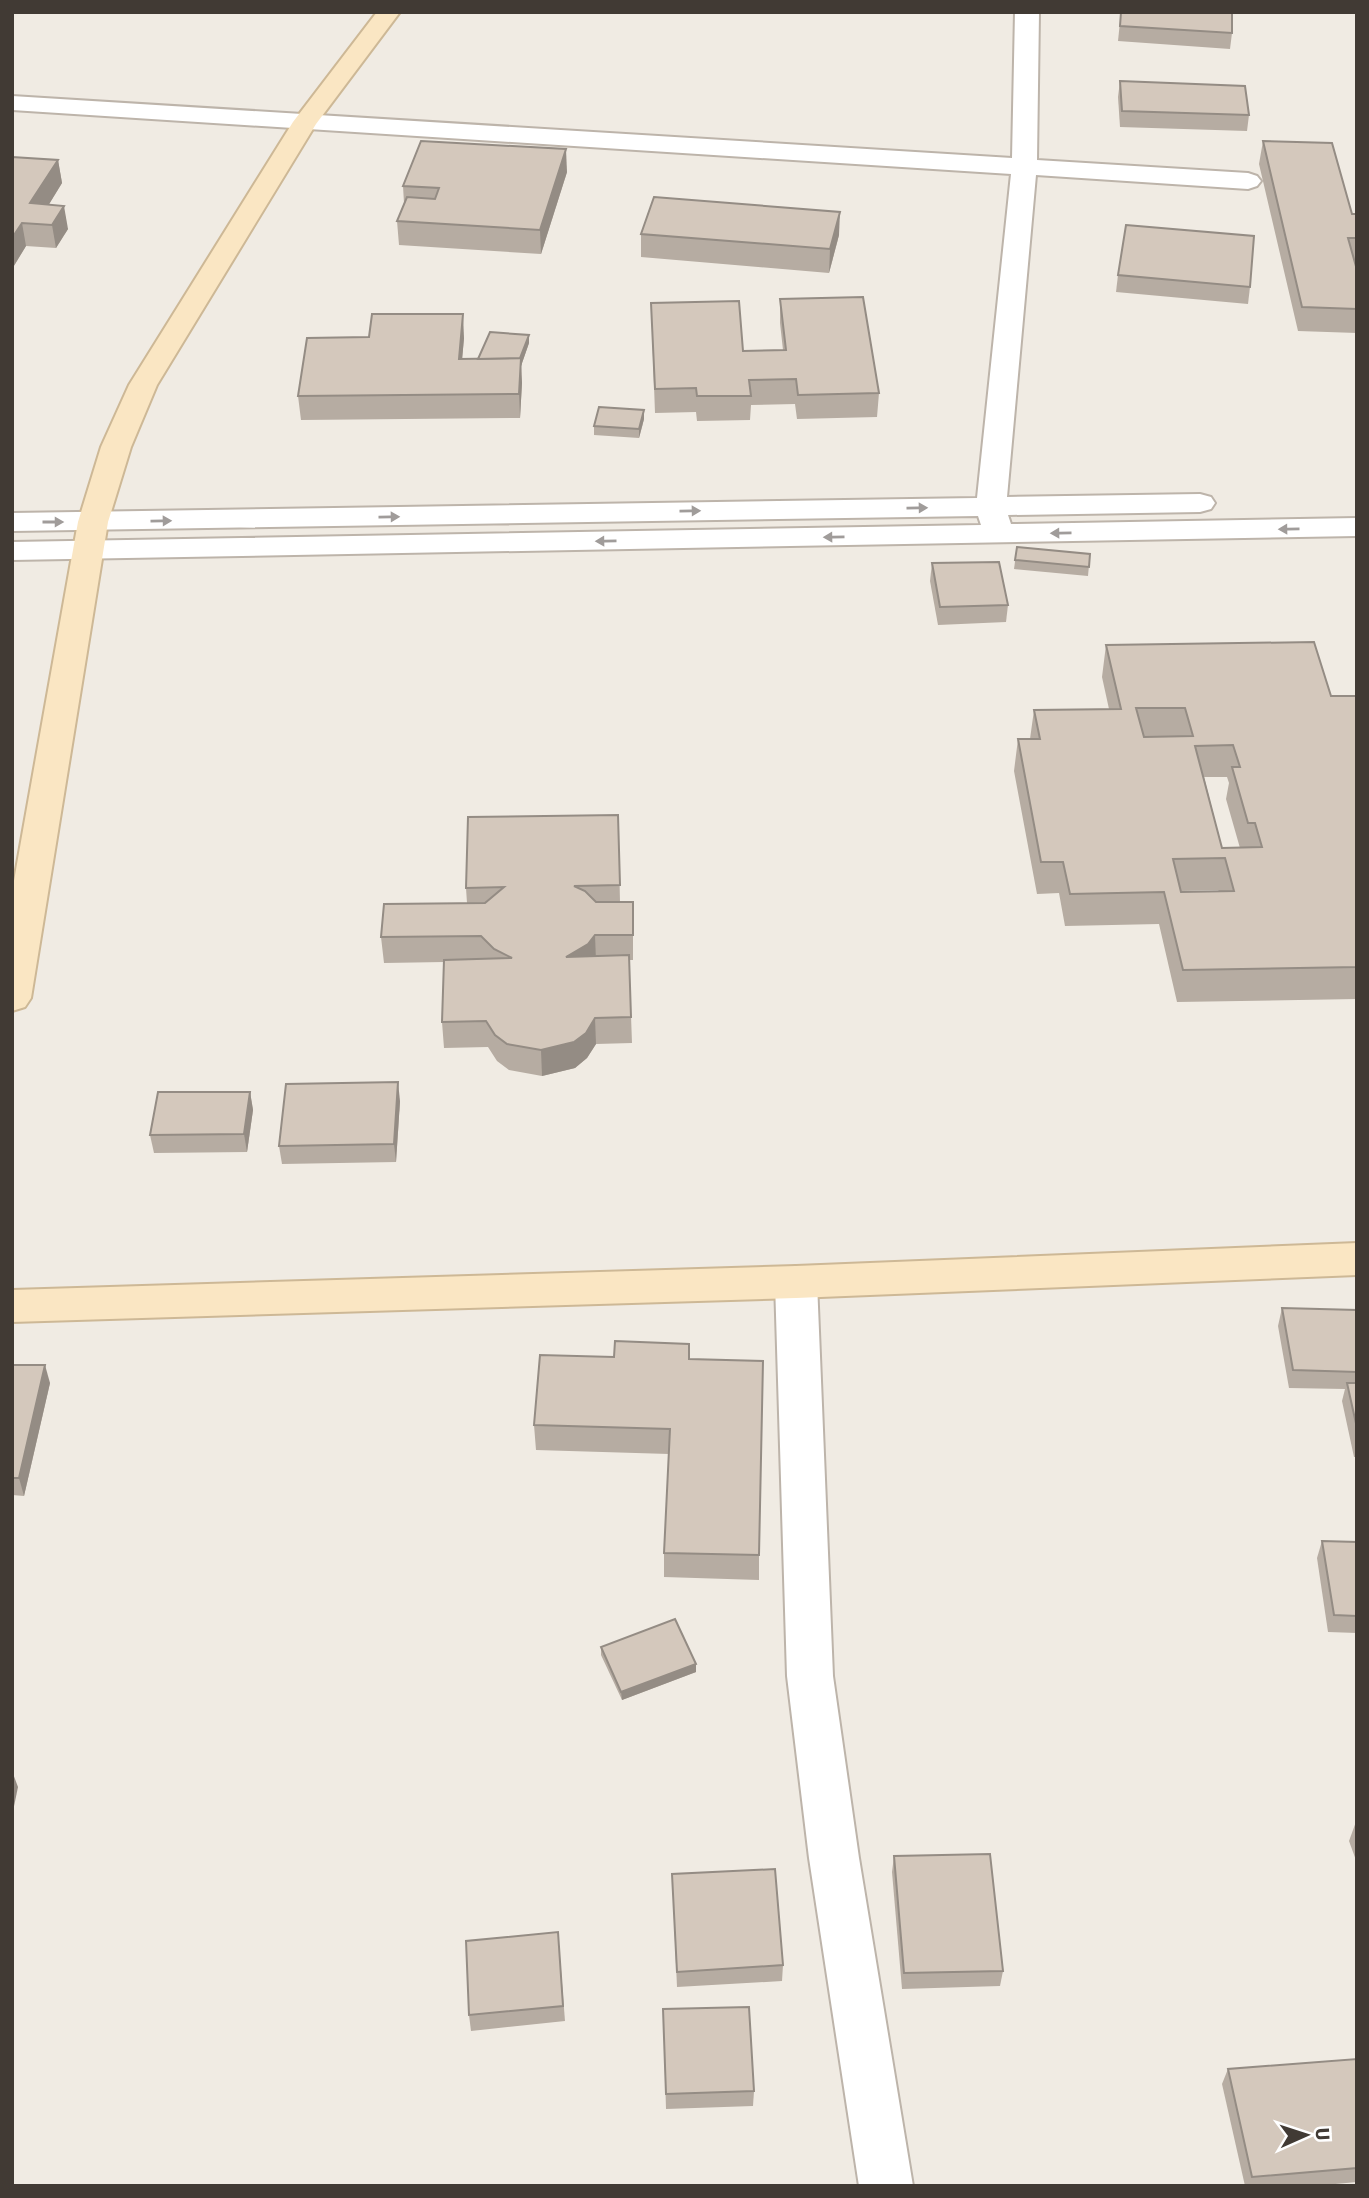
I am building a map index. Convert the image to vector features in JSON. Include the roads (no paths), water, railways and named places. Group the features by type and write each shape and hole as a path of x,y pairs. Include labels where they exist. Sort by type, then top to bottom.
{"street":[{"path":"12,998 90,536 116,447 142,385 305,122 389,12"},
{"path":"994,520 1024,169 1027,12"},
{"path":"12,103 1024,169 1248,181"},
{"path":"12,551 90,536 994,520 1357,501"},
{"path":"994,520 1357,527"},
{"path":"12,522 90,536"},
{"path":"12,1306 796,1282 1357,1259"},
{"path":"796,1282 810,1676 834,1858 886,2186"}]}
